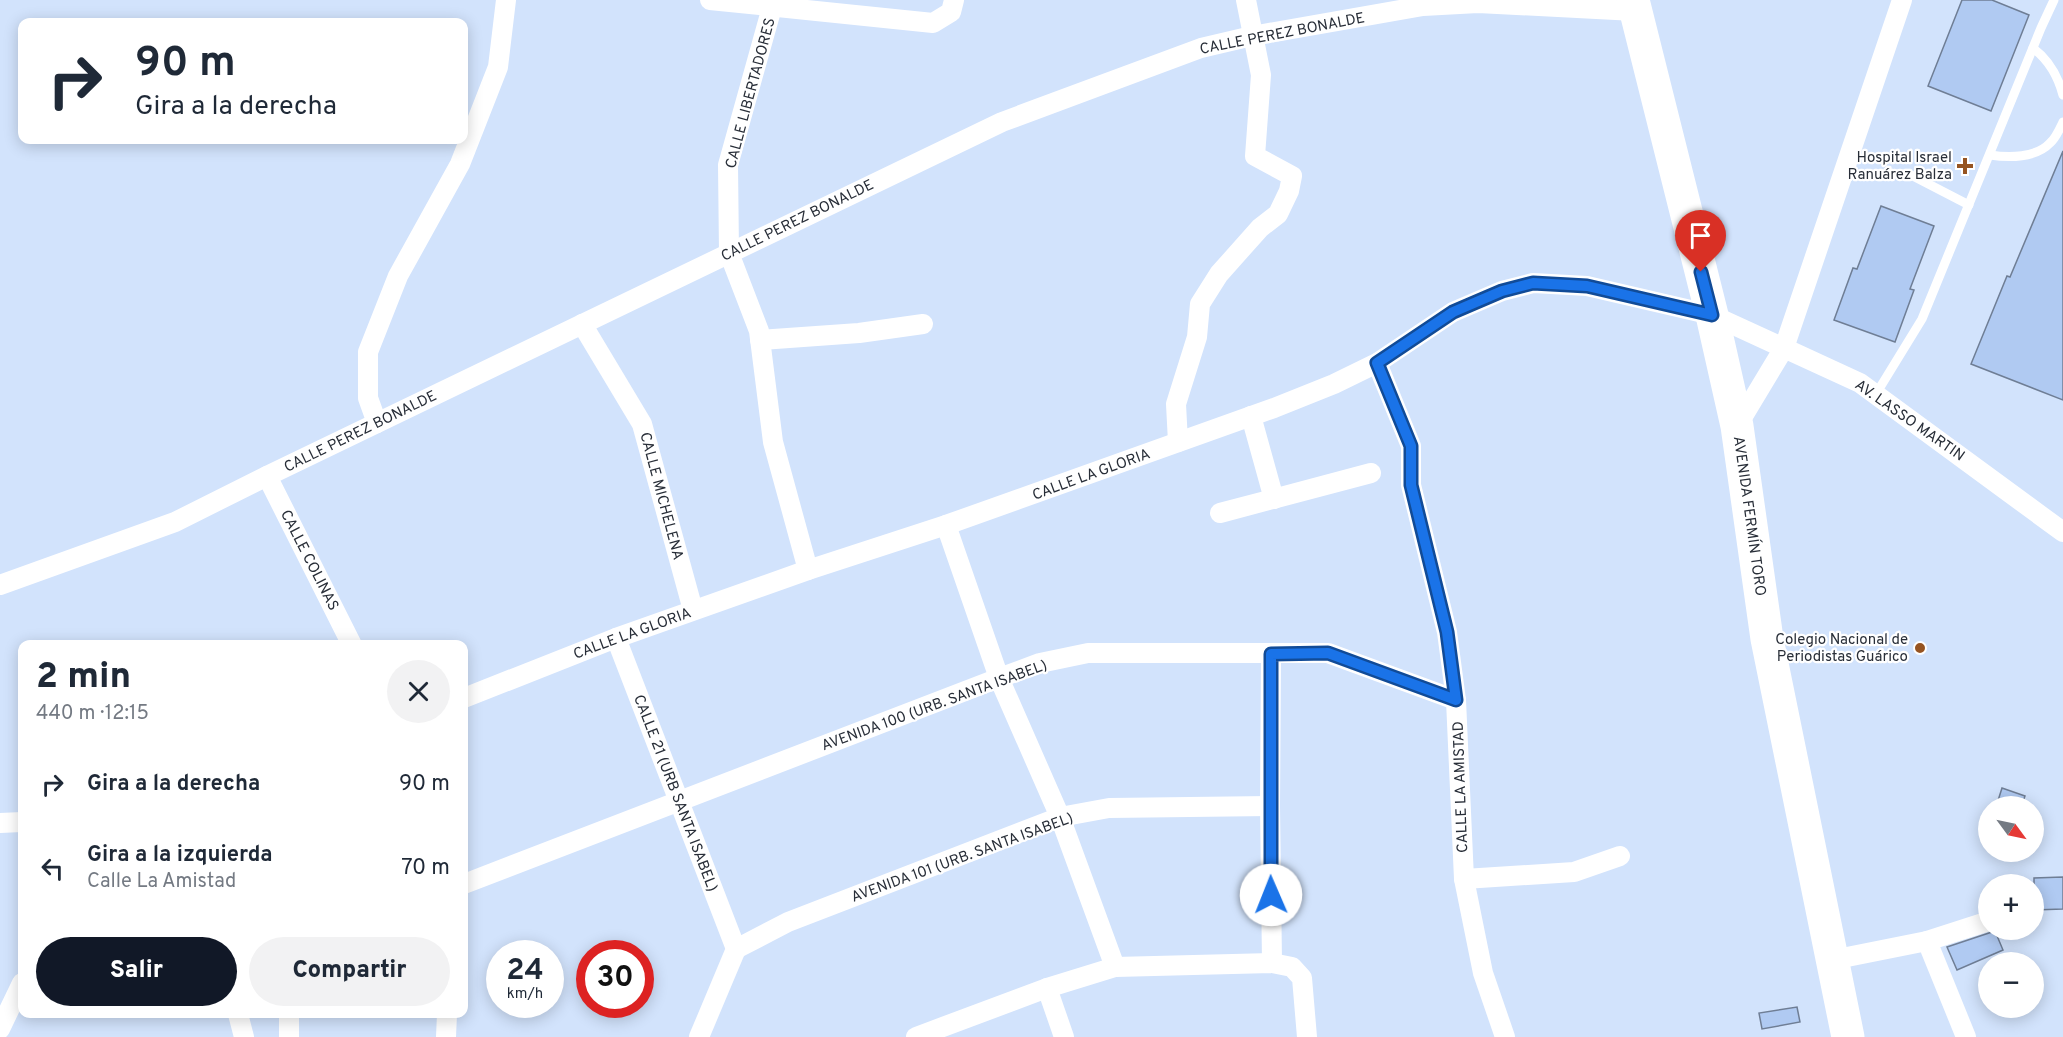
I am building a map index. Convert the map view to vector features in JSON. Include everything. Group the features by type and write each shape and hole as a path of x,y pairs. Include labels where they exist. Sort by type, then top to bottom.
{"highway":[{"name":"AVENIDA FERMÍN TORO","path":"1634,6 1712,315 1737,426 1767,639 1848,1037"}],"street":[{"path":"468,144 498,67 506,0"},
{"path":"710,0 773,3 933,23 951,12 954,0"},
{"path":"1178,442 1176,404 1197,337 1200,304 1219,274 1260,228 1278,214 1289,191 1292,176 1255,156 1261,75 1246,0"},
{"path":"1737,426 1784,348 1902,0"},
{"name":"CALLE LIBERTADORES","path":"773,3 728,165 729,253 759,331 773,442 808,570"},
{"name":"CALLE PEREZ BONALDE","path":"0,585 175,522 1002,122 1201,48 1252,36 1423,6 1478,3 1634,6"},
{"path":"377,423 368,398 368,352 398,276 460,164 468,144"},
{"name":"CALLE LA GLORIA","path":"468,696 693,610 946,525 1334,384 1377,363 1453,312 1502,291 1533,283 1587,286 1712,315"},
{"name":"AV. LASSO MARTIN","path":"1712,315 1860,383 2063,532"},
{"name":"CALLE MICHELENA","path":"582,324 642,424 693,610"},
{"path":"760,339 859,333 923,324"},
{"name":"CALLE LA AMISTAD","path":"1377,363 1411,446 1411,485 1447,632 1456,700 1464,879 1483,973 1505,1037"},
{"path":"1251,416 1274,499"},
{"path":"1220,513 1371,473"},
{"name":"CALLE COLINAS","path":"267,476 349,640"},
{"path":"946,525 999,678 1060,817 1116,967"},
{"name":"CALLE 21 (URB SANTA ISABEL)","path":"616,638 736,949"},
{"name":"AVENIDA 100 (URB. SANTA ISABEL)","path":"468,882 999,678 1040,663 1088,653 1328,653 1456,700"},
{"path":"1271,654 1272,963"},
{"name":"AVENIDA 101 (URB. SANTA ISABEL)","path":"736,949 789,922 1060,817 1109,807 1270,806"},
{"path":"0,823 18,822"},
{"path":"1464,879 1574,872 1620,856"},
{"path":"1832,960 1928,941 1978,925"},
{"path":"1928,941 1966,1037"},
{"path":"699,1037 736,949"},
{"path":"916,1037 1047,988 1116,967 1272,963 1292,967 1302,978 1307,1037"},
{"path":"1047,988 1064,1037"},
{"path":"0,1029 18,991"},
{"path":"239,1018 244,1037"},
{"path":"289,1018 289,1037"},
{"path":"446,1037 447,1018"}],"lane":[{"path":"1876,394 1922,319 2054,0"},
{"path":"2033,48 2044,56 2059,81 2063,95"},
{"path":"1990,155 2002,157 2032,154 2050,143 2063,122"},
{"path":"1911,175 1969,205"}],"building":[{"path":"1962,0 1992,0 2029,15 1991,111 1928,86"},
{"path":"2063,151 2063,400 1971,364 2007,276 2010,277"},
{"path":"1881,206 1934,226 1910,289 1914,290 1895,342 1834,320 1853,268 1857,269"},
{"path":"2002,788 2025,796 1999,796"},
{"path":"2063,877 2063,909 2044,910 2044,878"},
{"path":"1978,937 1978,940 1999,940 2003,950 1978,952 1978,961 1957,970 1947,947"},
{"path":"1797,1007 1800,1022 1762,1029 1759,1013"}],"place":[{"name":"Hospital Israel Ranuárez Balza","path":"1965,166"},
{"name":"Colegio Nacional de Periodistas Guárico","path":"1920,648"}],"route":[{"path":"1271,895 1271,654 1328,653 1456,700 1447,632 1411,485 1411,446 1377,363 1453,312 1502,291 1533,283 1587,286 1712,315 1701,272"}]}
